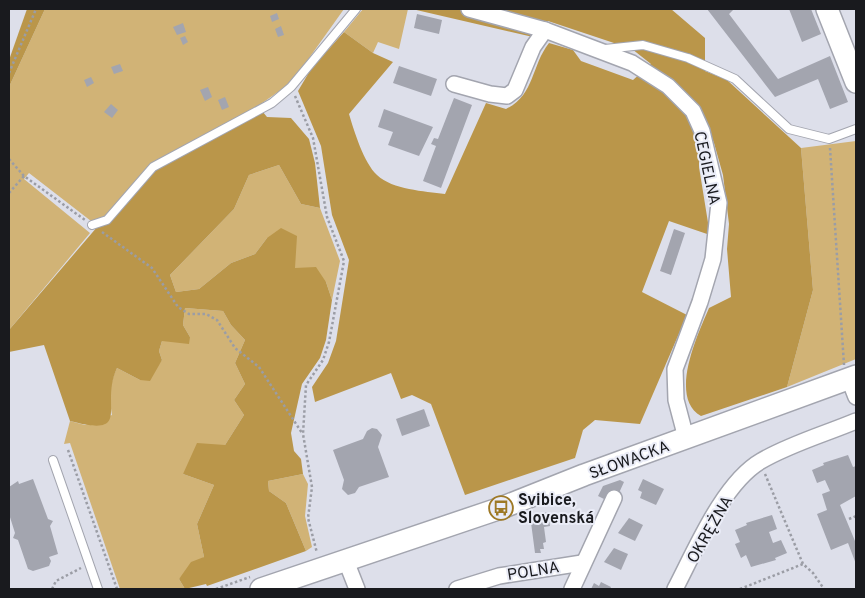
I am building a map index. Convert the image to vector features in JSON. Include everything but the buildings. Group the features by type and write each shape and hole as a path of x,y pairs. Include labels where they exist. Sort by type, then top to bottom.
{"street":[{"name":"CEGIELNA","path":"469,9 545,30 632,63 668,86 693,111 702,131 719,203 713,259 700,302 675,369 676,400 686,438"},
{"path":"827,9 856,82"},
{"path":"454,84 490,94 507,96 514,90 533,47 545,30"},
{"name":"SŁOWACKA","path":"260,589 501,508 686,438 854,384"},
{"name":"OKRĘŻNA","path":"675,589 720,504 760,461 856,421"},
{"path":"572,589 582,563 614,498"},
{"path":"346,561 357,589"},
{"name":"POLNA","path":"456,589 499,576 582,563"}],"lane":[{"path":"92,225 107,220 153,167 272,103 291,87 356,9"},
{"path":"600,50 644,45 688,58 735,79 789,129 829,139 856,129"},
{"path":"53,460 98,589"}],"path":[{"path":"9,72 36,9"},
{"path":"291,87 313,138 327,217 344,261 329,342 323,360 306,385 303,434 312,487 308,518 322,569"},
{"path":"829,139 844,367 854,384"},
{"path":"9,159 24,176 152,268 178,306 189,314 206,314 217,320 235,348 259,367 303,434"},
{"path":"9,193 24,176"},
{"path":"68,450 116,589"},
{"path":"760,461 803,564 813,573 824,589"},
{"path":"849,518 856,516"},
{"path":"52,589 56,581 89,564"},
{"path":"740,589 803,564"}],"shaded area":[{"path":"27,9 45,9 9,87 9,60"},
{"path":"45,9 344,9 292,82 258,106 151,164 103,219 91,221 29,173 24,179 90,233 9,330 9,87"},
{"path":"363,9 408,9 399,49 378,42 373,53 344,32"},
{"path":"412,9 671,9 705,38 705,71 727,80 801,148 813,290 787,387 701,416 691,407 687,395 688,365 698,333 709,308 731,297 727,249 729,224 723,175 714,143 701,112 699,167 710,235 669,221 642,292 687,315 640,424 595,420 583,430 575,458 465,495 431,404 412,395 401,399 391,373 315,402 312,387 328,363 336,341 349,260 332,215 321,146 298,91 311,69 344,32 373,53 393,62 349,114 360,146 372,170 384,180 400,187 445,194 486,103 506,109 515,103 528,88 543,52 549,43 573,50 581,61 633,80 651,64 632,49 548,21 533,37"},
{"path":"258,106 267,117 291,118 309,139 315,163 320,208 301,204 279,165 249,175 234,209 170,275 176,292 199,289 231,263 255,254 267,238 281,228 297,236 295,268 316,267 326,282 332,300 326,340 320,358 302,384 291,433 294,451 301,459 303,474 268,481 269,491 286,503 306,551 207,586 206,584 185,589 179,579 191,562 204,557 197,524 214,485 183,474 197,443 225,445 244,415 234,400 245,384 235,363 245,340 231,325 223,311 185,308 183,325 190,337 189,344 162,341 159,351 162,360 150,381 140,380 117,368 112,382 111,415 108,422 102,425 90,425 70,421 44,345 9,352 9,330 151,164"},
{"path":"856,141 856,359 787,387 813,290 801,148"},
{"path":"279,165 301,204 320,208 340,261 332,300 326,282 295,268 295,257 267,238 255,254 231,263 199,289 176,292 170,275 234,209 249,175"},
{"path":"185,308 223,311 231,325 245,340 235,363 245,384 234,400 244,415 225,445 183,474 214,485 197,524 204,557 179,579 185,589 120,589 70,443 64,444 70,421 85,425 112,415 110,391 117,368 140,380 154,370 162,360 159,351 162,341 175,341 190,337 183,325"},
{"path":"303,474 308,484 305,516 312,547 306,551 286,503 269,491 268,481"}],"place":[{"name":"Svibice, Slovenská","path":"501,508"}]}
